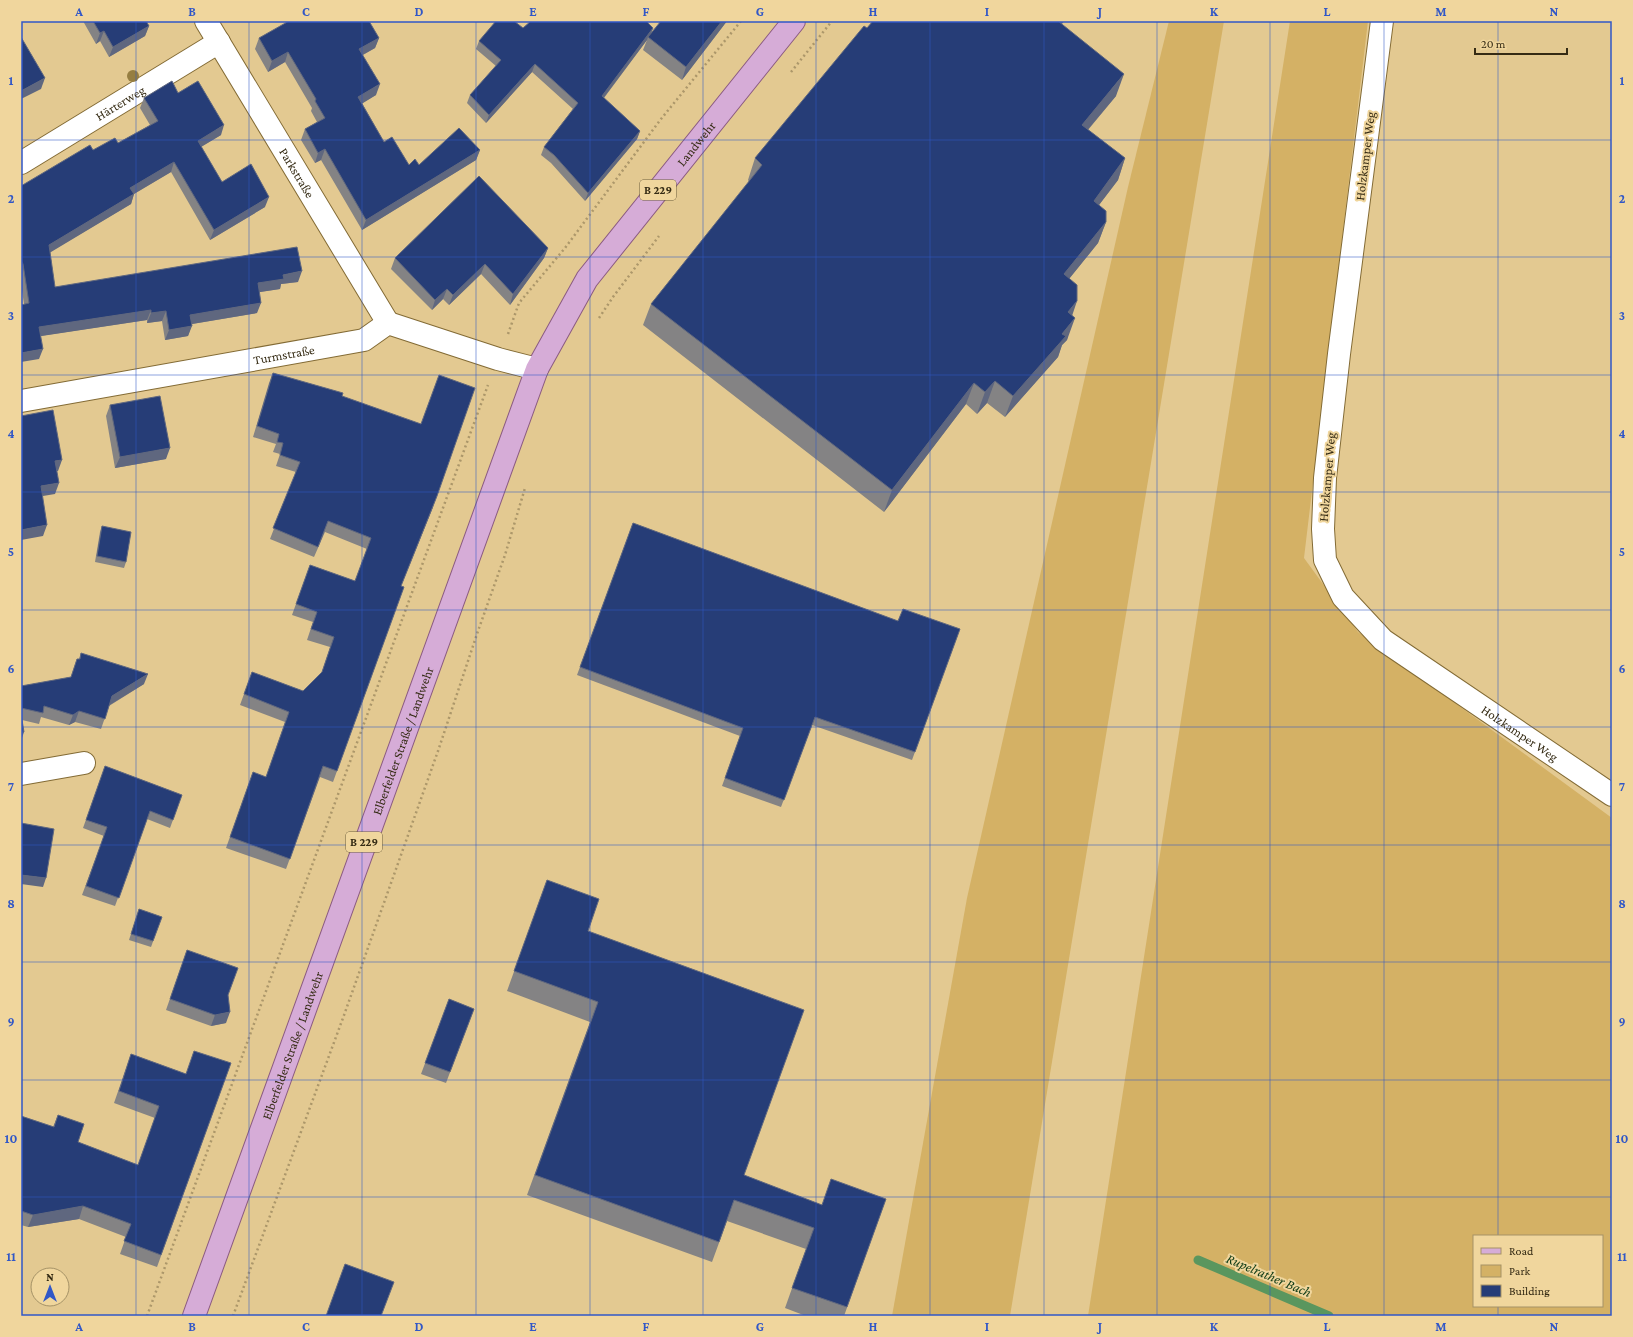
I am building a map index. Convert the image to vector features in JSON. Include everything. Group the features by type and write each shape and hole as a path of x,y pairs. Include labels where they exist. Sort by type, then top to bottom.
{"main road":[{"name":"Landwehr","path":"537,369 587,279 794,21"},
{"name":"Elberfelder Straße / Landwehr","path":"194,1316 537,369"}],"street":[{"name":"Parkstraße","path":"206,21 388,323"},
{"name":"Holzkamper Weg","path":"1382,21 1325,478 1323,529 1325,560 1343,597 1383,640 1612,795"},
{"name":"Härterweg","path":"21,163 219,42"},
{"path":"388,323 498,359 537,369"},
{"name":"Turmstraße","path":"21,401 364,340 388,323"},
{"path":"21,774 84,763"}],"path":[{"path":"788,75 832,21"},
{"path":"595,324 612,296 660,234"},
{"path":"233,1316 346,1010 438,752 478,631 506,555 527,480"}],"green space":[{"path":"1169,21 1224,21 1010,1316 892,1316 967,898 1128,187"},
{"path":"1290,21 1368,21 1304,558 1358,632 1612,818 1612,1316 1088,1316"}],"building":[{"path":"93,21 146,21 149,26 113,47 104,31 100,33"},
{"path":"289,21 369,21 379,38 359,49 380,84 358,97 384,142 392,137 409,165 415,159 419,165 459,128 480,150 366,220 325,149 318,153 305,129 325,118 315,101 316,99 288,52 272,61 259,38"},
{"path":"496,21 514,21 523,28 531,21 646,21 653,28 602,96 640,131 588,193 554,155 544,147 578,103 535,64 489,115 470,95 501,60 479,41"},
{"path":"661,21 722,21 686,67 648,37"},
{"path":"873,21 1058,21 1124,74 1082,125 1125,158 1094,201 1106,211 1106,222 1064,274 1077,285 1077,301 1068,312 1075,318 1062,334 1066,336 1013,396 995,381 985,392 974,383 892,490 651,304 762,165 755,158 864,26 867,28"},
{"path":"21,37 45,78 21,91"},
{"path":"172,81 178,93 198,81 224,125 198,141 222,182 251,164 269,197 214,230 174,162 130,188 134,194 49,245 55,287 297,247 302,271 283,275 284,279 258,283 261,303 190,315 192,326 169,330 166,311 151,313 151,310 39,327 43,349 21,353 21,305 29,303 23,264 21,260 21,186 90,145 93,150 115,138 118,143 158,121 144,98"},
{"path":"479,176 548,248 513,294 485,264 453,295 447,289 435,300 395,258"},
{"path":"273,373 343,393 342,396 421,424 439,375 475,388 437,496 401,586 404,587 337,771 323,766 290,859 230,837 253,772 266,777 289,712 244,694 252,672 303,691 322,672 334,637 311,629 317,612 296,604 310,565 355,581 371,538 328,521 318,547 273,528 300,462 280,455 283,443 277,442 279,434 257,426"},
{"path":"160,396 170,448 120,457 110,405"},
{"path":"53,410 62,460 55,461 59,483 41,486 47,525 21,530 21,416"},
{"path":"633,523 898,621 903,609 960,629 915,752 815,717 784,800 725,778 743,728 580,667"},
{"path":"102,526 131,532 126,562 97,556"},
{"path":"81,653 148,674 112,696 105,719 79,711 73,715 44,706 43,713 21,708 21,686 71,677 77,659 80,659"},
{"path":"21,714 24,732 21,732"},
{"path":"105,766 182,795 173,820 150,811 119,898 86,886 107,827 86,820"},
{"path":"21,823 54,829 46,878 21,875"},
{"path":"547,880 599,899 588,931 804,1010 744,1175 822,1205 831,1179 886,1199 847,1307 792,1288 814,1228 734,1200 719,1242 535,1175 598,1002 514,971"},
{"path":"139,909 162,917 153,941 131,934"},
{"path":"187,950 238,968 228,995 230,1012 215,1015 170,999"},
{"path":"449,999 474,1009 450,1072 425,1063"},
{"path":"194,1051 231,1063 161,1255 124,1241 131,1224 83,1206 33,1215 21,1211 21,1116 54,1127 58,1115 84,1124 78,1142 138,1165 159,1106 119,1091 131,1054 186,1074"},
{"path":"345,1264 394,1282 381,1316 326,1316"}],"waterway":[{"name":"Rupelrather Bach","path":"1198,1260 1329,1316"}]}
